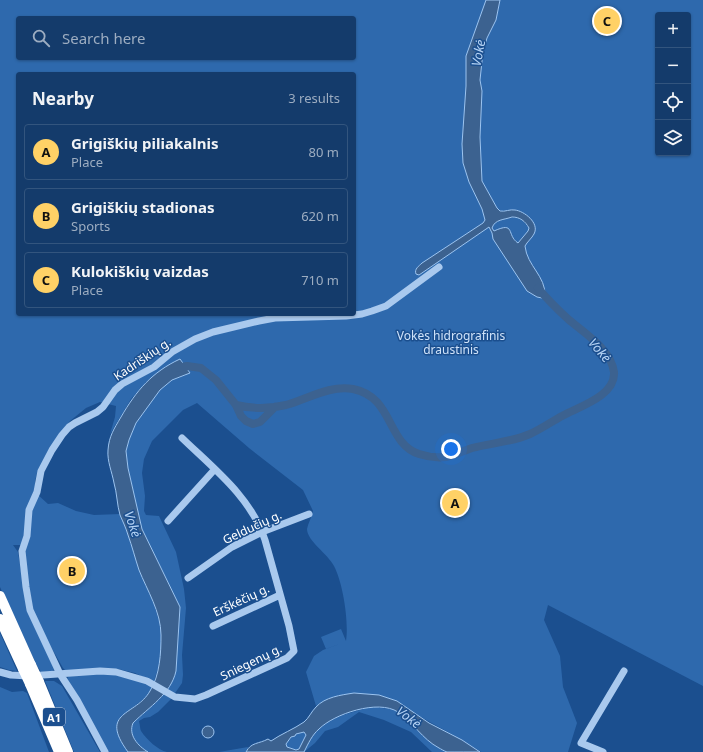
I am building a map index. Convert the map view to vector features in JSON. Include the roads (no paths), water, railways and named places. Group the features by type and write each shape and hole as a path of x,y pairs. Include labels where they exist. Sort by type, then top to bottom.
{"highway":[{"name":"A1","path":"0,596 27,667 68,752"},
{"name":"A1","path":"1,621 27,667"},
{"name":"A1","path":"34,683 59,752"}],"street":[{"name":"Kadriškių g.","path":"356,315 367,313 386,306 439,267"},
{"name":"Kadriškių g.","path":"105,752 60,674 30,610 22,551 27,536 29,510 37,492 41,471 52,450 69,427 97,412 115,390 122,384 154,367 172,352 195,339 213,332 275,318 346,316"},
{"name":"Sniegenų g.","path":"0,672 11,675 60,674 100,671 116,672 147,681 172,695 187,699 206,696 288,658 294,651 280,594 262,532 242,497 182,438"},
{"path":"168,521 215,470"},
{"name":"Geldučių g.","path":"188,578 232,547 262,532 309,514"},
{"name":"Erškėčių g.","path":"213,626 280,594"},
{"path":"603,752 581,743 624,671"}],"water":[{"path":"486,0 500,0 496,20 487,38 483,52 480,80 482,91 480,137 482,181 500,211 519,211 527,215 533,222 535,226 534,234 525,246 526,253 545,289 545,296 542,298 537,297 527,291 493,239 489,227 419,275 416,274 416,269 418,266 483,223 485,220 482,209 469,182 463,163 462,144 466,86 466,56","holes":["512,217 522,220 529,228 518,243 514,240 508,228 501,228 494,231 492,228 498,221"]},
{"path":"180,359 190,373 172,380 160,390 136,423 126,451 128,468 142,529 180,607 176,671 173,679 164,693 133,723 132,727 135,740 148,752 128,752 120,739 117,729 118,721 122,716 144,699 153,685 159,664 161,635 159,618 139,570 120,515 108,458 109,445 116,425 139,391 153,376"},
{"path":"354,693 379,695 397,701 429,723 462,740 480,752 447,752 428,740 398,712 389,708 379,707 357,710 326,723 314,734 304,752 246,752 250,746 268,739 271,741 304,722 316,707 324,701 334,697","holes":["304,732 306,735 299,749 296,750 287,747 286,744 291,737"]},
{"path":"206,726 210,726 214,732 210,738 206,738 202,734 202,730"}],"waterway":[{"name":"Vokė","path":"236,405 255,408 273,407 286,405 327,391 344,388 353,389 366,394 376,401 383,410 394,431 408,448 419,454 432,457 446,457 472,448 523,437 595,400 609,388 613,380 614,372 608,356 596,342 568,319 538,288"},
{"name":"Vokė","path":"175,368 187,366 201,368 216,380 236,405 241,416 246,421 253,424 260,422 275,407"}],"place":[{"name":"Kulokiškių vaizdas","path":"607,21"},
{"name":"Grigiškių piliakalnis","path":"455,503"},
{"name":"Grigiškių stadionas","path":"72,571"}],"park label":[{"name":"Vokės hidrografinis draustinis","path":"451,342"}]}
